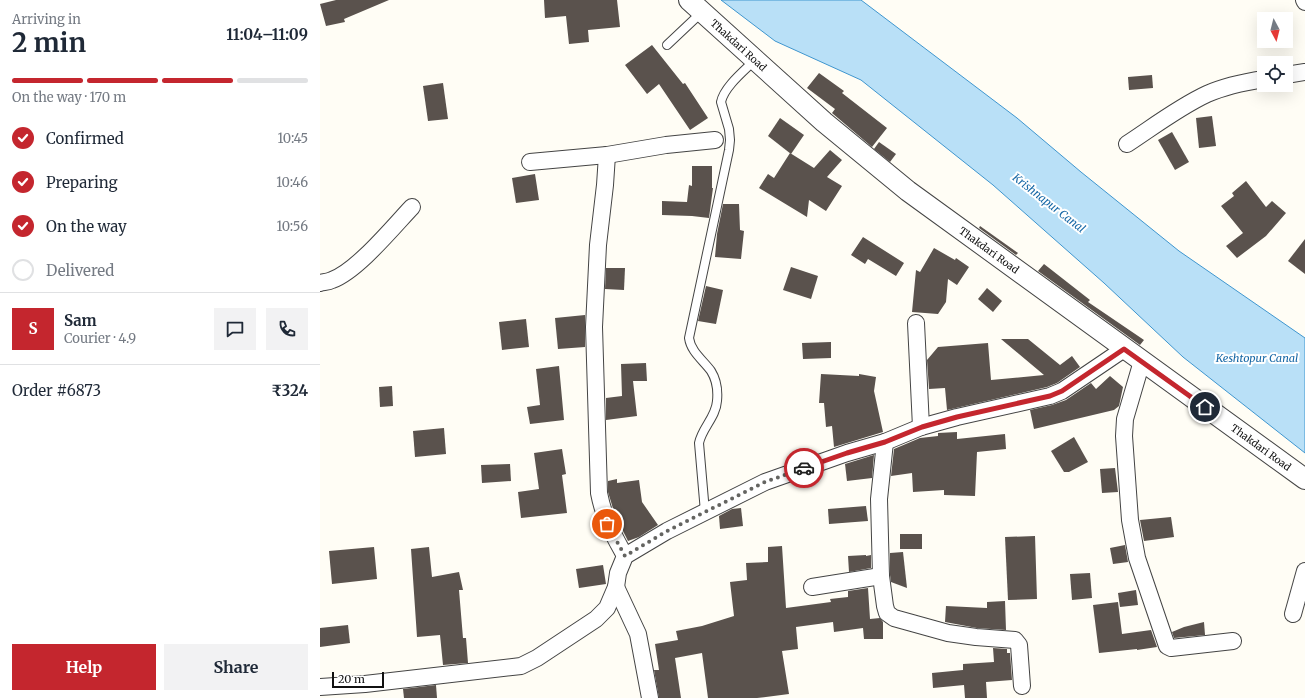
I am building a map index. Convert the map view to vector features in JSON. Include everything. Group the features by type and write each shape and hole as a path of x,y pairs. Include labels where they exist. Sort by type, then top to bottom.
{"street":[{"name":"Thakdari Road","path":"696,6 824,122 908,191 1305,479"},
{"path":"1293,74 1305,72"},
{"path":"1126,144 1190,103 1209,93 1245,82 1257,80"},
{"path":"530,162 607,155 666,145 715,140"},
{"path":"607,155 598,244 594,327 600,493 602,510 607,524 625,556"},
{"path":"320,283 333,280 363,258 412,207"},
{"path":"916,323 922,427"},
{"path":"320,687 365,684 521,666 537,658 596,619 607,608 616,587 618,573 625,556 667,531 765,482 847,453 885,442 922,427 957,417 1050,396 1062,391 1124,349"},
{"path":"1142,361 1125,419 1124,436 1130,520 1137,558 1168,646 1171,648 1233,641"},
{"path":"885,442 879,499 881,576 884,606 887,613 894,618 948,633 1015,640 1018,645 1022,686"},
{"path":"1293,614 1305,571"},
{"path":"812,587 881,576"},
{"path":"616,587 638,634 650,698"}],"lane":[{"path":"667,45 696,6"},
{"path":"705,512 699,443 700,436 714,414 717,401 717,385 712,372 692,349 689,338 729,150 730,140 721,102 722,97 755,60"}],"water":[{"name":"Keshtopur Canal","path":"721,0 861,0 1017,118 1179,251 1305,338 1305,453 1183,357 1104,283 993,185 861,80 775,41"}],"building":[{"path":"336,0 389,0 344,19 345,22 326,26 320,4"},
{"path":"544,0 617,0 620,27 588,30 589,42 569,44 566,16 545,18"},
{"path":"652,45 683,84 685,83 708,118 690,130 659,84 647,94 625,65"},
{"path":"819,73 844,91 842,93 887,128 872,147 832,113 835,109 807,88"},
{"path":"1152,75 1153,88 1129,90 1128,77"},
{"path":"443,83 448,119 428,121 423,86"},
{"path":"1212,116 1216,146 1199,148 1196,118"},
{"path":"780,118 804,135 791,154 768,136"},
{"path":"1172,132 1189,162 1175,170 1158,140"},
{"path":"879,142 896,154 890,162 874,149"},
{"path":"830,150 842,160 827,177 842,186 826,211 809,200 807,217 759,188 768,174 774,178 790,153 814,168"},
{"path":"692,166 712,166 713,188 709,218 662,215 662,201 687,202 689,185 692,186"},
{"path":"535,174 539,200 516,203 512,178"},
{"path":"1246,181 1266,207 1272,201 1286,213 1266,236 1237,258 1226,246 1243,233 1221,206 1234,196 1232,193"},
{"path":"723,204 739,204 740,230 744,231 741,259 715,257 717,234"},
{"path":"980,226 1018,253 1016,255 979,228"},
{"path":"863,237 904,263 896,276 868,259 865,264 851,255"},
{"path":"1305,239 1305,274 1288,261"},
{"path":"934,248 955,260 956,258 969,267 957,285 948,279 946,302 938,314 912,312 916,270 920,272"},
{"path":"1044,264 1090,300 1088,302 1144,340 1140,345 1038,271"},
{"path":"791,267 818,276 811,299 783,290"},
{"path":"606,268 625,268 624,290 605,289"},
{"path":"706,286 723,290 716,324 698,321"},
{"path":"987,288 1002,301 993,312 978,299"},
{"path":"585,315 585,347 558,349 555,318"},
{"path":"526,319 529,347 502,350 499,322"},
{"path":"1001,339 1028,339 1060,365 1072,356 1080,367 1057,383 1047,387 947,410 945,388 929,389 927,360 938,347 988,343 991,380 1044,375"},
{"path":"831,342 831,358 803,359 802,343"},
{"path":"646,363 647,381 633,381 637,416 606,420 606,398 622,396 621,364"},
{"path":"559,366 564,420 530,424 527,407 540,405 536,369"},
{"path":"821,374 859,376 859,374 876,377 874,391 883,432 834,447 832,426 826,427 824,403 819,403"},
{"path":"1110,376 1123,387 1119,406 1114,410 1034,429 1030,410 1066,400 1091,383 1096,389"},
{"path":"392,386 393,406 380,407 379,387"},
{"path":"444,428 446,454 415,457 413,431"},
{"path":"957,432 957,439 1005,434 1006,449 977,452 975,496 944,495 944,490 913,492 912,473 891,476 894,449 920,438 938,436 938,433"},
{"path":"1074,437 1088,462 1069,472 1064,472 1051,451"},
{"path":"562,449 566,474 562,475 567,513 521,518 518,492 539,489 534,453"},
{"path":"874,455 872,478 847,481 845,464"},
{"path":"510,464 511,481 482,483 481,465"},
{"path":"1115,468 1118,492 1102,493 1100,469"},
{"path":"617,479 617,483 639,480 642,502 658,525 639,537 628,541 615,515 608,492 608,481"},
{"path":"866,506 868,521 829,524 828,509"},
{"path":"741,508 743,526 720,529 719,516 732,509"},
{"path":"1171,517 1174,537 1144,541 1140,520"},
{"path":"900,534 922,534 922,549 900,549"},
{"path":"1035,536 1037,599 1008,600 1005,537"},
{"path":"1125,545 1128,562 1113,564 1110,548"},
{"path":"782,546 786,608 831,602 830,599 848,597 848,591 868,588 870,619 880,618 883,622 883,639 864,639 863,628 834,632 833,622 796,627 798,649 782,651 789,694 757,698 708,698 702,653 675,658 681,698 659,698 654,670 659,670 655,644 678,640 676,631 702,626 734,616 730,582 747,580 746,563 768,562 768,547"},
{"path":"374,547 377,579 332,584 329,551"},
{"path":"429,547 432,577 459,572 463,590 459,590 463,638 466,638 468,663 443,665 440,635 417,637 411,549"},
{"path":"903,552 907,588 891,582 890,575 890,553"},
{"path":"871,555 871,568 849,572 848,556"},
{"path":"603,565 606,584 579,588 576,569"},
{"path":"1090,573 1092,598 1072,600 1070,574"},
{"path":"1136,590 1138,605 1120,607 1118,593"},
{"path":"1005,601 1006,630 977,628 945,622 946,606 987,608 987,602"},
{"path":"1118,602 1122,634 1151,630 1157,647 1099,653 1093,605"},
{"path":"1204,622 1205,635 1174,638 1172,632"},
{"path":"348,625 350,643 320,647 320,628"},
{"path":"993,648 1007,649 1007,653 1010,653 1012,680 986,682 987,698 965,698 964,685 933,688 932,673 963,670 963,664 994,662"},
{"path":"436,685 437,698 404,698 403,689"}],"way so far":[{"path":"607,524 625,556 667,531 765,482 804,468"}],"route":[{"path":"804,468 885,442 922,427 957,417 1050,396 1062,391 1124,349 1205,407"}],"water label":[{"name":"Krishnapur Canal","path":"1049,203"}]}
